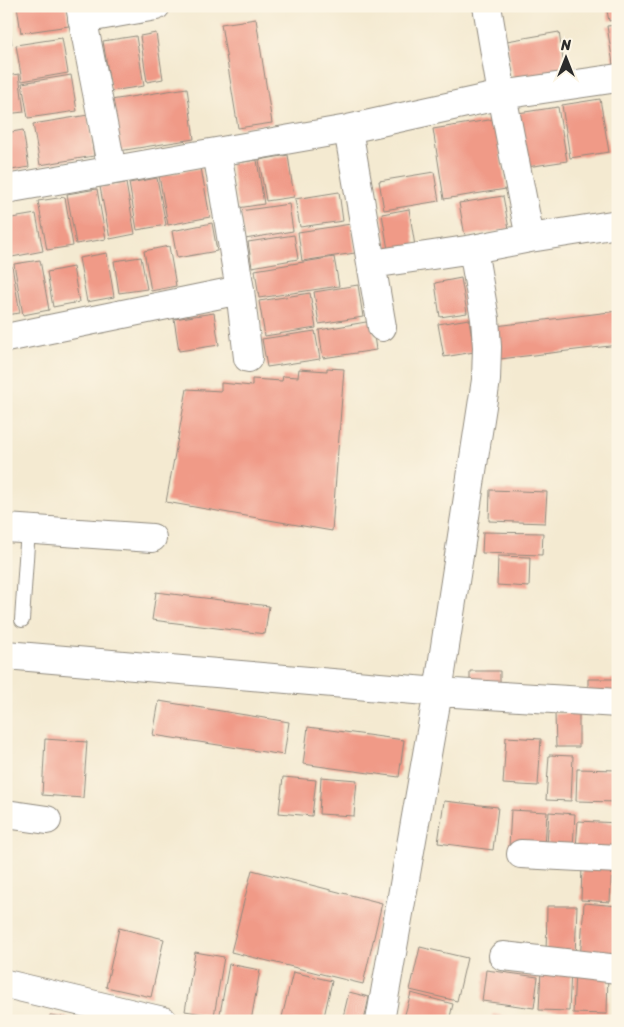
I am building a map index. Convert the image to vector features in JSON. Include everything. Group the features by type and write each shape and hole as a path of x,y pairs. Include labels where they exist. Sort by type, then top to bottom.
{"street":[{"path":"112,170 81,13 156,6"},
{"path":"488,6 502,95 530,238"},
{"path":"6,189 348,128 502,95 618,78"},
{"path":"348,128 382,327"},
{"path":"217,152 240,290 248,358"},
{"path":"372,264 618,224"},
{"path":"380,1021 438,692 486,380 487,347 485,319 473,249"},
{"path":"6,338 240,290"},
{"path":"17,529 152,538"},
{"path":"6,655 438,692 618,703"},
{"path":"6,814 47,820"},
{"path":"521,854 618,859"},
{"path":"503,956 618,969"},
{"path":"6,984 122,1016 163,1021"}],"lane":[{"path":"17,529 22,620"}],"building":[{"path":"17,6 66,6 69,26 21,33"},
{"path":"606,6 618,6 618,19 609,21"},
{"path":"6,14 12,44 6,45"},
{"path":"256,19 272,123 238,128 221,24"},
{"path":"618,25 618,64 613,64 607,26"},
{"path":"559,32 565,74 514,82 507,41"},
{"path":"156,33 163,79 147,82 140,36"},
{"path":"136,36 144,86 111,91 103,41"},
{"path":"62,38 68,73 22,81 16,45"},
{"path":"19,74 24,112 6,114 6,76"},
{"path":"71,75 77,111 28,118 22,83"},
{"path":"187,88 194,139 119,151 111,100"},
{"path":"600,99 609,152 570,158 562,105"},
{"path":"558,107 567,161 527,167 518,113"},
{"path":"88,115 94,156 40,165 33,124"},
{"path":"495,119 506,189 444,199 433,129"},
{"path":"23,130 29,167 6,171 6,133"},
{"path":"288,155 294,197 266,201 259,160"},
{"path":"257,160 264,204 238,208 231,164"},
{"path":"201,168 210,217 168,225 159,176"},
{"path":"434,172 439,201 384,210 379,181"},
{"path":"157,178 166,225 137,230 129,183"},
{"path":"126,183 135,234 110,239 100,187"},
{"path":"97,189 106,239 76,244 67,194"},
{"path":"339,192 343,221 300,227 295,199"},
{"path":"503,196 509,229 465,236 459,203"},
{"path":"65,197 73,246 47,250 38,201"},
{"path":"289,204 293,231 245,239 240,211"},
{"path":"409,209 415,246 388,250 382,214"},
{"path":"36,214 43,251 12,257 6,219"},
{"path":"212,223 217,251 177,258 172,231"},
{"path":"351,224 355,253 302,261 298,232"},
{"path":"294,235 298,259 252,267 248,242"},
{"path":"169,246 176,286 151,291 144,251"},
{"path":"107,253 114,297 87,302 79,258"},
{"path":"141,257 147,289 119,293 114,261"},
{"path":"334,257 339,286 259,298 255,270"},
{"path":"40,260 49,310 23,315 14,264"},
{"path":"12,266 20,313 6,315 6,267"},
{"path":"73,267 79,302 53,307 47,272"},
{"path":"461,278 467,313 440,317 435,283"},
{"path":"358,285 363,317 319,324 314,292"},
{"path":"310,293 316,328 265,336 259,301"},
{"path":"618,311 618,345 500,359 496,326"},
{"path":"214,313 219,345 179,351 174,319"},
{"path":"469,319 474,352 444,357 438,324"},
{"path":"372,321 376,350 323,358 319,330"},
{"path":"315,331 320,359 267,367 262,339"},
{"path":"327,368 344,369 332,531 166,502 187,389 221,391 221,383 252,386 252,379 282,381 283,376 298,377 299,369 327,371"},
{"path":"490,490 547,492 545,523 489,521"},
{"path":"483,532 543,533 542,555 482,553"},
{"path":"498,556 530,557 529,587 497,585"},
{"path":"156,592 269,606 265,634 152,620"},
{"path":"470,671 500,671 500,686 470,686"},
{"path":"588,679 618,679 618,694 588,694"},
{"path":"159,701 289,722 284,755 153,735"},
{"path":"579,713 579,747 556,747 555,714"},
{"path":"308,727 404,740 399,777 303,764"},
{"path":"506,737 541,739 538,786 503,784"},
{"path":"45,739 87,742 83,798 42,795"},
{"path":"549,755 573,756 571,801 546,800"},
{"path":"577,769 618,770 617,802 576,801"},
{"path":"283,777 316,780 312,816 279,813"},
{"path":"321,777 357,780 354,816 319,814"},
{"path":"444,801 498,807 493,850 438,843"},
{"path":"511,810 547,812 545,849 509,847"},
{"path":"549,812 575,814 573,848 547,846"},
{"path":"578,821 618,823 618,850 576,848"},
{"path":"582,865 612,867 610,902 581,900"},
{"path":"252,870 382,903 363,984 231,952"},
{"path":"584,903 618,906 618,963 580,960"},
{"path":"547,906 577,906 575,956 546,955"},
{"path":"119,928 164,939 151,997 106,987"},
{"path":"420,947 467,958 457,1001 410,990"},
{"path":"195,952 224,957 214,1016 185,1011"},
{"path":"229,964 260,970 251,1021 219,1019"},
{"path":"541,969 571,970 569,1011 539,1010"},
{"path":"486,970 538,977 534,1008 482,1001"},
{"path":"575,971 608,972 607,1014 573,1013"},
{"path":"293,972 332,981 323,1021 281,1021"},
{"path":"349,992 369,997 364,1021 342,1021"},
{"path":"411,993 453,1004 449,1021 403,1021"},
{"path":"493,1014 523,1020 523,1021 492,1021"},
{"path":"50,1015 82,1020 82,1021 49,1021"}]}
